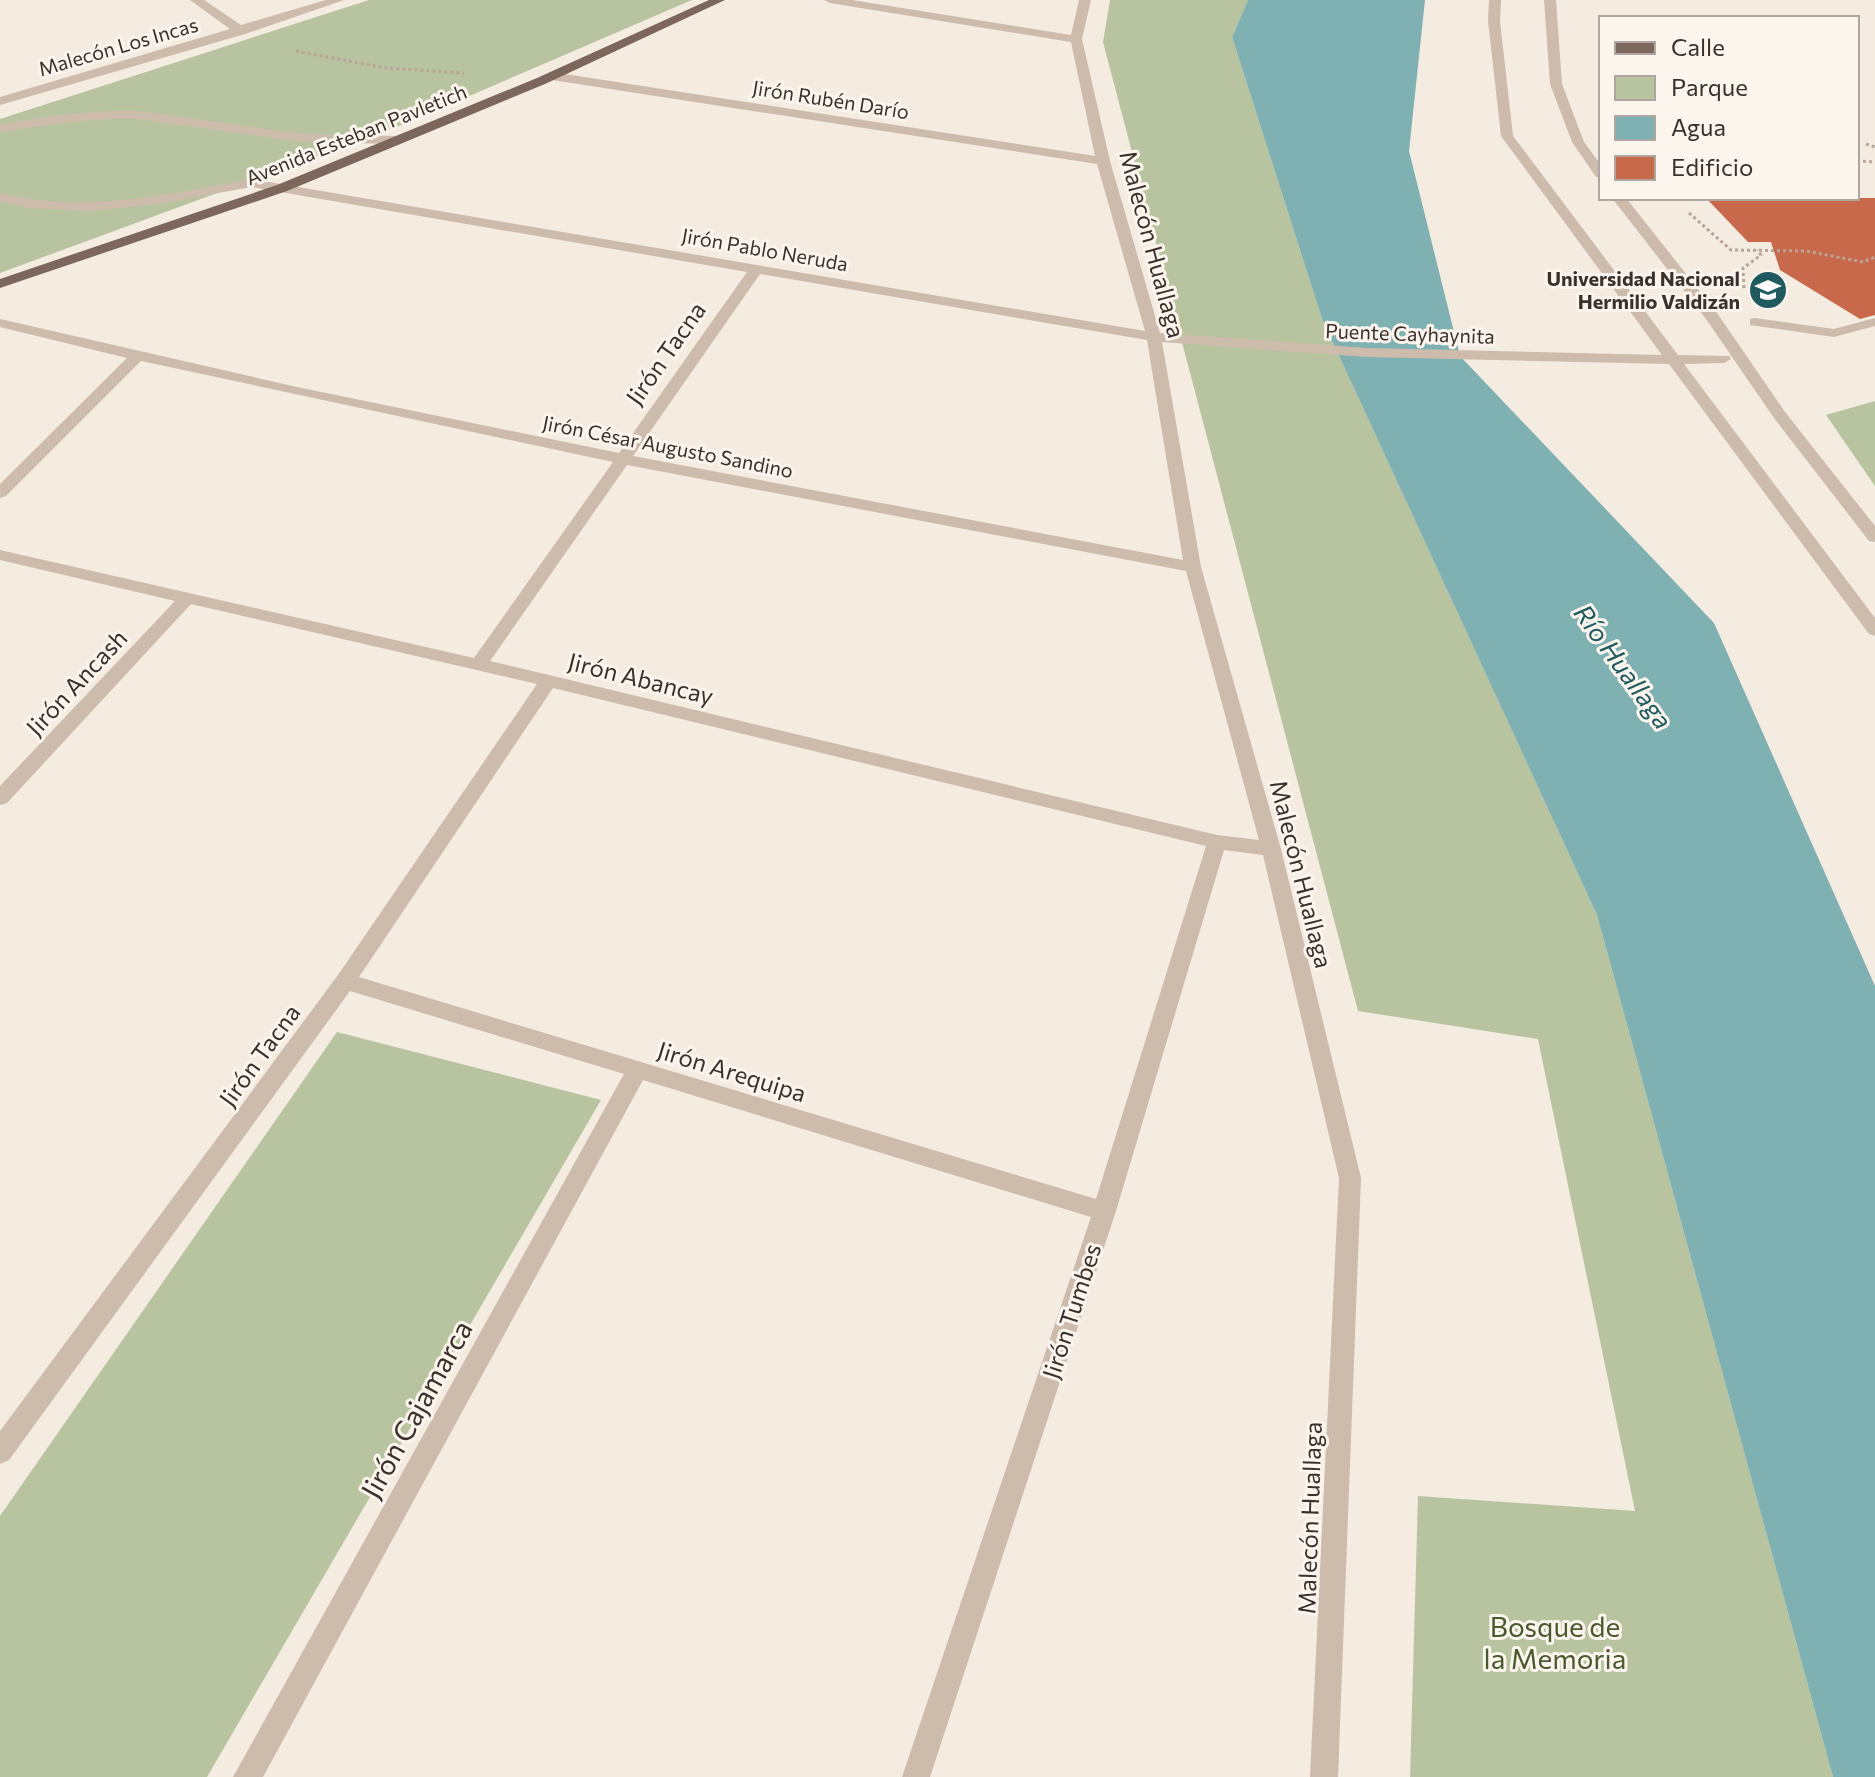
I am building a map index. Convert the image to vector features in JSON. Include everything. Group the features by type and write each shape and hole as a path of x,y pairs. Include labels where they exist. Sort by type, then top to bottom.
{"main road":[{"name":"Avenida Esteban Pavletich","path":"0,284 282,188 552,76 719,0"}],"street":[{"path":"196,0 241,31"},
{"name":"Malecón Los Incas","path":"0,101 338,0"},
{"path":"830,0 1076,39"},
{"name":"Malecón Huallaga","path":"1085,0 1076,39 1103,161 1154,337 1193,567 1271,849 1350,1178 1324,1777"},
{"path":"1495,0 1494,21 1507,136 1875,630"},
{"path":"1550,0 1556,84 1578,142 1599,171"},
{"name":"Jirón Rubén Darío","path":"552,76 1103,161"},
{"path":"0,128 67,118 130,114 303,138 397,140"},
{"name":"Jirón Pablo Neruda","path":"0,197 23,206 120,206 251,183 1154,337 1242,346"},
{"path":"1621,200 1712,316 1779,415 1875,537"},
{"name":"Jirón Tacna","path":"478,665 757,268"},
{"path":"1755,322 1834,333 1875,322"},
{"name":"Jirón César Augusto Sandino","path":"0,323 137,357 623,459 1193,567"},
{"name":"Puente Cayhaynita","path":"1242,346 1576,359 1724,359"},
{"path":"0,493 137,357"},
{"name":"Jirón Abancay","path":"0,555 549,681 1217,842 1271,849"},
{"name":"Jirón Ancash","path":"0,798 187,598"},
{"name":"Jirón Tacna","path":"0,1452 345,981 549,681"},
{"name":"Jirón Tumbes","path":"916,1777 1104,1211 1217,842"},
{"name":"Jirón Arequipa","path":"345,981 1104,1211"},
{"name":"Jirón Cajamarca","path":"247,1777 637,1070"}],"path":[{"path":"241,31 295,51 386,68 473,74"},
{"path":"1866,144 1875,147"},
{"path":"1689,213 1731,250 1772,253 1806,251 1863,262 1875,257"},
{"path":"1755,322 1746,307 1743,268 1761,255 1757,250"}],"green space":[{"path":"369,0 692,0 402,125 0,273 0,119"},
{"name":"Bosque de la Memoria","path":"1110,0 1248,0 1232,37 1322,319 1597,915 1833,1777 1410,1777 1418,1496 1635,1511 1538,1039 1358,1011 1103,42"},
{"path":"1875,401 1875,486 1826,415"},
{"path":"337,1032 601,1100 207,1777 0,1777 0,1516"}],"water":[{"name":"Río Huallaga","path":"1248,0 1425,0 1409,151 1460,356 1714,623 1875,986 1875,1777 1833,1777 1597,915 1322,319 1232,37"}],"building":[{"path":"1875,198 1875,315 1860,319 1780,270 1771,242 1748,242 1708,200"}],"place":[{"name":"Universidad Nacional Hermilio Valdizán","path":"1768,290"}]}
